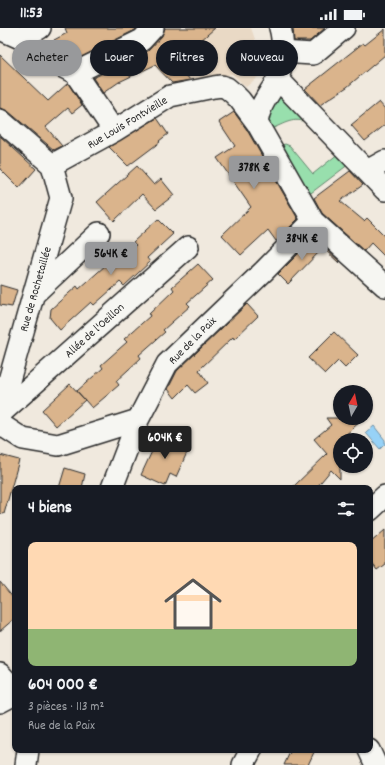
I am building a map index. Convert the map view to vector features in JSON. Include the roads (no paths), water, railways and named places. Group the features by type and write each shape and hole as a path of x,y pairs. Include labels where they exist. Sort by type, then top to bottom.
{"street":[{"path":"20,38 40,28"},
{"path":"82,70 142,40 153,28"},
{"path":"280,28 282,40"},
{"path":"298,53 313,54 344,28"},
{"path":"0,29 23,40"},
{"path":"77,76 114,131"},
{"path":"257,122 263,100 279,76"},
{"path":"278,79 385,190"},
{"name":"Rue Louis Fontvieille","path":"52,165 114,131 170,96 221,86 227,88 240,100 257,122 313,221 385,286"},
{"path":"0,120 52,165"},
{"path":"367,171 385,161"},
{"name":"Rue de Rochetaillée","path":"0,413 62,198 52,165"},
{"name":"Rue de la Paix","path":"113,485 138,420 167,364 264,271 313,221"},
{"path":"34,294 99,233"},
{"name":"Allée de l'Oeillon","path":"0,413 188,247"},
{"path":"0,424 23,438 58,445 138,420"},
{"path":"373,507 385,496"},
{"path":"0,674 12,687"},
{"path":"0,702 12,696"},
{"path":"26,765 28,753"},
{"path":"243,765 249,753"},
{"path":"370,753 376,765"}],"water":[{"path":"374,426 385,440 385,444 380,449 373,441 373,433 366,433"}]}
